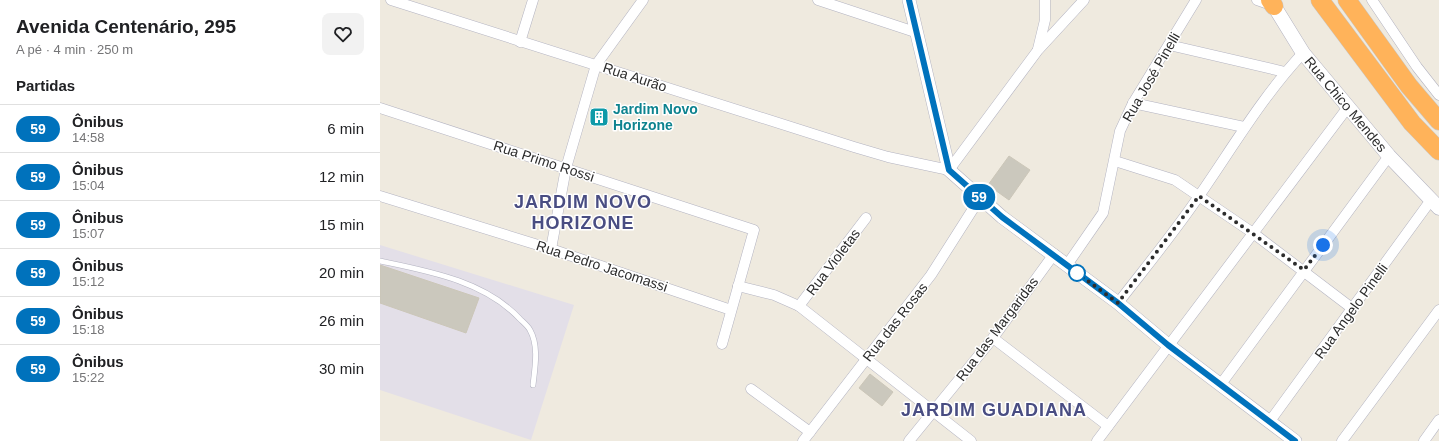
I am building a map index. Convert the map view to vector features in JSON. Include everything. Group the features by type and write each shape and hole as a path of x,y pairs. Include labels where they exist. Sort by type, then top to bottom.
{"highway":[{"path":"1320,0 1412,123 1439,151"},
{"path":"1347,0 1409,86 1439,121"}],"main road":[{"name":"Rua Chico Mendes","path":"1267,2 1303,53 1389,156 1435,204"}],"street":[{"name":"Rua Aurão","path":"391,0 854,147 888,157 949,170"},
{"path":"520,42 533,0"},
{"path":"551,249 566,168 596,65 643,0"},
{"path":"818,0 915,32"},
{"path":"909,0 915,32 949,170 1002,217 1054,254 1118,303 1168,345 1270,421 1292,440"},
{"path":"1038,50 1045,20 1045,0"},
{"path":"949,170 1038,50 1084,0"},
{"name":"Rua José Pinelli","path":"1067,265 1103,213 1115,162 1120,131 1133,103 1196,0"},
{"path":"1372,0 1417,67 1439,95"},
{"path":"1169,46 1285,72"},
{"path":"1118,303 1199,196 1244,127 1285,72 1303,53"},
{"path":"1133,103 1244,127"},
{"path":"1097,441 1348,107"},
{"name":"Rua Primo Rossi","path":"380,108 754,230 738,286"},
{"path":"1221,384 1389,156"},
{"path":"1115,162 1165,175 1175,180 1253,233 1354,309"},
{"name":"Rua Pedro Jacomassi","path":"380,196 551,249 731,310"},
{"name":"Rua das Rosas","path":"803,441 931,275 980,198"},
{"name":"Rua Angelo Pinelli","path":"1270,421 1435,204"},
{"name":"Rua Violetas","path":"799,306 866,218"},
{"name":"Rua das Margaridas","path":"909,441 993,338 1054,254"},
{"path":"722,344 738,286 774,295 799,306 934,410 971,441"},
{"path":"1342,441 1439,310"},
{"path":"993,338 1108,426"},
{"path":"751,389 810,432"},
{"path":"1424,441 1439,420"}],"lane":[{"path":"380,261 459,280 495,298 515,313 530,330 536,353 533,384"}],"shaded area":[{"path":"380,245 574,305 531,440 380,390"}],"building":[{"name":"Jardim Novo Horizone","path":"595,108 607,112 603,125 591,122"},
{"path":"1009,156 1030,170 1009,200 988,185"},
{"path":"380,265 479,298 466,333 380,303"},
{"path":"870,374 893,392 882,406 859,388"}],"bus line":[{"name":"59","path":"909,0 915,32 949,170 1002,217 1054,254 1118,303 1168,345 1295,441"}],"place":[{"name":"Jardim Novo Horizone","path":"599,117"}],"district":[{"name":"JARDIM NOVO HORIZONE","path":"583,212"},
{"name":"JARDIM GUADIANA","path":"994,410"}],"route":[{"path":"1077,273 1118,303 1199,196 1304,270 1323,245"}]}
